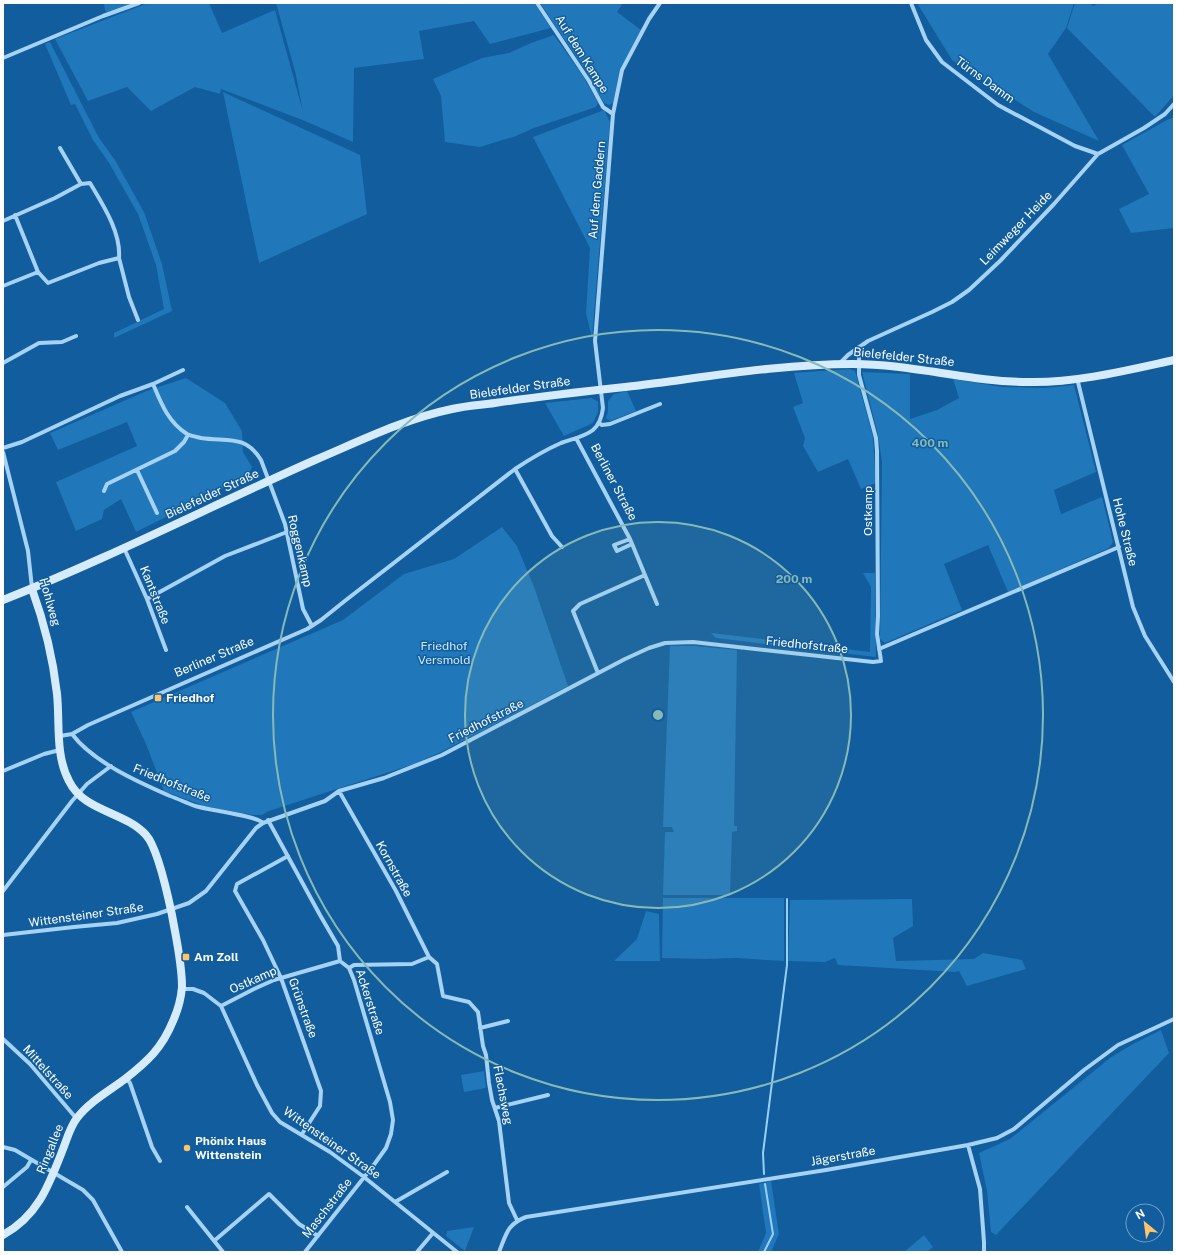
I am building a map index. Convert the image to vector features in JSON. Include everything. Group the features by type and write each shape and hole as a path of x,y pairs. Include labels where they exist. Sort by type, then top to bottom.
{"main road":[{"name":"Bielefelder Straße","path":"3,600 32,589 268,481 385,430 418,418 453,409 531,397 818,364 892,366 989,379 1028,382 1077,378 1174,360"},
{"name":"Hohlweg","path":"32,589 44,626 48,645 56,693 60,736"},
{"path":"60,736 60,750 65,774 78,794 94,806 134,824 147,836 155,850 171,910"},
{"name":"Ringallee","path":"3,1236 20,1224 34,1209 46,1191 76,1118 86,1108 126,1078 155,1053 164,1041 179,1007 182,989 171,910"}],"street":[{"path":"3,58 103,16 139,3"},
{"name":"Auf dem Kampe","path":"537,3 589,81 603,107 613,114"},
{"name":"Auf dem Gaddern","path":"602,390 595,342 613,114 622,70 648,19 660,3"},
{"name":"Türns Damm","path":"911,3 926,40 942,62 998,105 1075,146 1098,154"},
{"name":"Leimweger Heide","path":"839,364 859,347 878,336 952,302 969,290 1000,261 1054,204 1098,154 1144,128 1165,114 1174,104"},
{"path":"60,148 81,184"},
{"path":"3,221 55,198 81,184 90,183 103,204 113,227 120,249 119,258 129,297 138,320"},
{"path":"15,215 38,272 48,283 100,263 119,258"},
{"path":"3,286 38,272"},
{"path":"3,363 39,343 62,342 76,336"},
{"path":"859,347 859,364"},
{"name":"Ostkamp","path":"859,364 859,374 876,438 877,451 877,634 881,660"},
{"path":"3,448 22,442 120,396 153,384 183,370"},
{"name":"Hohe Straße","path":"1077,378 1133,607 1145,636 1174,682"},
{"path":"104,491 107,484 175,451 184,442 188,435 170,419 164,410 153,384"},
{"name":"Berliner Straße","path":"60,736 72,734 88,725 282,641 312,626 515,469 546,451 588,433 599,423 602,416 602,390"},
{"name":"Berliner Straße","path":"599,423 602,425 610,424 660,404"},
{"name":"Roggenkamp","path":"188,435 211,439 241,441 251,448 261,460 287,532 303,609 312,626"},
{"name":"Berliner Straße","path":"576,438 630,539 657,604"},
{"name":"Hohlweg","path":"3,452 28,551 32,589"},
{"path":"515,469 552,536 562,547"},
{"path":"137,470 157,513"},
{"path":"147,599 225,556 287,532"},
{"name":"Berliner Straße","path":"630,539 614,545 617,551 632,544"},
{"path":"879,649 1119,547"},
{"name":"Kantstraße","path":"124,548 147,599 166,650"},
{"path":"598,673 573,611 580,604 645,575"},
{"name":"Friedhofstraße","path":"72,734 80,743 120,773 195,806 257,818 262,820 263,823 268,820 325,802 339,791 388,777 396,772 442,755 625,659 648,648 665,643 681,642 873,662 881,660"},
{"path":"3,771 44,754 55,750 60,750"},
{"path":"3,891 78,794 87,784 110,766"},
{"name":"Kornstraße","path":"339,791 396,891 429,957"},
{"name":"Ackerstraße","path":"268,820 338,946 340,961 349,968 354,980 390,1102 393,1120 391,1134 386,1148 364,1177"},
{"path":"171,910 189,903 206,891 256,828 263,823"},
{"name":"Grünstraße","path":"288,856 237,884 235,891 263,940 281,978 321,1091 320,1106 302,1134"},
{"name":"Wittensteiner Straße","path":"3,935 74,926 117,923 171,910"},
{"path":"349,968 354,965 412,964 429,957"},
{"name":"Flachsweg","path":"429,957 437,964 443,996 469,1002 478,1012 486,1055 489,1083 499,1121 510,1203 517,1220"},
{"name":"Ostkamp","path":"220,1006 254,989 281,978 340,961"},
{"name":"Wittensteiner Straße","path":"182,989 193,989 204,993 220,1006 257,1085 272,1113 280,1122 330,1152 364,1177 457,1252"},
{"name":"Jägerstraße","path":"517,1220 526,1217 579,1208 826,1170 968,1145 996,1138 1014,1129 1084,1070 1118,1045 1174,1019"},
{"path":"480,1028 508,1022"},
{"name":"Mittelstraße","path":"3,1039 23,1056 76,1118"},
{"path":"126,1078 130,1083 152,1147 160,1161"},
{"path":"495,1108 548,1095"},
{"path":"968,1145 980,1189 984,1252"},
{"path":"3,1147 14,1150 82,1190 93,1200 122,1252"},
{"path":"3,1187 27,1167 31,1160"},
{"path":"395,1202 447,1172"},
{"name":"Maschstraße","path":"305,1252 364,1177"},
{"path":"214,1240 269,1194 299,1224 318,1236"},
{"path":"187,1207 223,1252"},
{"path":"499,1252 509,1226 517,1220"},
{"path":"417,1252 433,1233"}],"green space":[{"path":"104,3 133,3 107,12 105,11"},
{"path":"148,3 209,3 222,33 275,10 303,112 296,75 276,3 534,3 551,28 490,44 474,21 419,31 424,59 354,68 353,142 305,121 221,89 220,94 195,87 151,111 127,87 88,101 55,39"},
{"path":"540,3 623,3 617,12 641,30 620,69 613,103 609,105 604,103 586,71"},
{"path":"917,3 1074,3 1066,28 1048,54 1099,141 1034,112 952,60"},
{"path":"1075,3 1088,3 1094,6 1097,3 1171,3 1174,6 1174,95 1155,117 1067,28"},
{"path":"554,35 583,76 598,103 596,107 534,128 516,136 480,147 445,142 441,96 433,79 482,58 509,53"},
{"path":"50,42 99,138 115,160 144,212 162,264 172,311 114,338 114,333 164,309 156,265 138,214 109,163 93,140 75,104 71,105 45,44"},
{"path":"223,92 360,155 367,214 259,263"},
{"path":"604,110 610,122 592,338 586,313 590,248 533,137"},
{"path":"1174,117 1174,228 1131,233 1119,209 1149,194 1122,145"},
{"path":"850,369 855,371 873,437 876,483 861,489 848,459 818,472 803,446 805,438 793,407 803,403 794,373"},
{"path":"862,372 910,374 910,419 937,410 959,398 953,379 1002,387 1044,388 1074,385 1096,472 1054,490 1061,514 1102,497 1113,542 1109,548 1008,592 988,545 944,564 962,610 885,643 880,639 882,462 878,435"},
{"path":"186,378 225,403 242,431 243,452 252,467 248,476 136,532 121,499 104,510 102,519 76,531 56,482 137,446 127,422 58,450 50,433 149,390"},
{"path":"627,391 636,411 610,421 606,418 608,412 608,401 614,394"},
{"path":"592,398 598,402 598,412 593,423 564,436 545,403"},
{"name":"Friedhof Versmold","path":"502,527 517,546 534,587 568,686 439,753 414,764 269,811 262,815 253,815 204,806 164,791 146,744 131,712 343,620 404,574 454,559"},
{"path":"863,573 875,573 876,657 716,638 711,633 870,652 871,587"},
{"path":"670,646 695,646 737,650 734,826 737,826 737,831 732,832 730,895 663,895 665,832 674,832 672,827 663,827"},
{"path":"663,898 784,898 784,961 736,958 662,958"},
{"path":"912,899 913,926 893,938 896,961 974,959 983,953 1022,960 1026,969 967,986 959,971 838,965 835,958 825,962 788,961 790,900"},
{"path":"646,911 659,914 660,961 614,961 637,939"},
{"path":"1161,1030 1169,1053 996,1235 991,1232 987,1191 979,1153 1010,1139 1110,1058 1133,1044"},
{"path":"484,1071 486,1088 464,1092 461,1075"},
{"path":"771,1181 779,1234 771,1252 758,1252 766,1233 759,1184"},
{"path":"474,1227 465,1251 446,1236 447,1231"},
{"path":"924,1235 933,1247 927,1252 904,1252"}],"waterway":[{"path":"764,1174 763,1153 787,965 787,899"},
{"path":"764,1252 773,1234 765,1184"}],"place":[{"name":"Friedhof","path":"158,698"},
{"name":"Am Zoll","path":"186,957"},
{"name":"Phönix Haus Wittenstein","path":"187,1148"}]}
